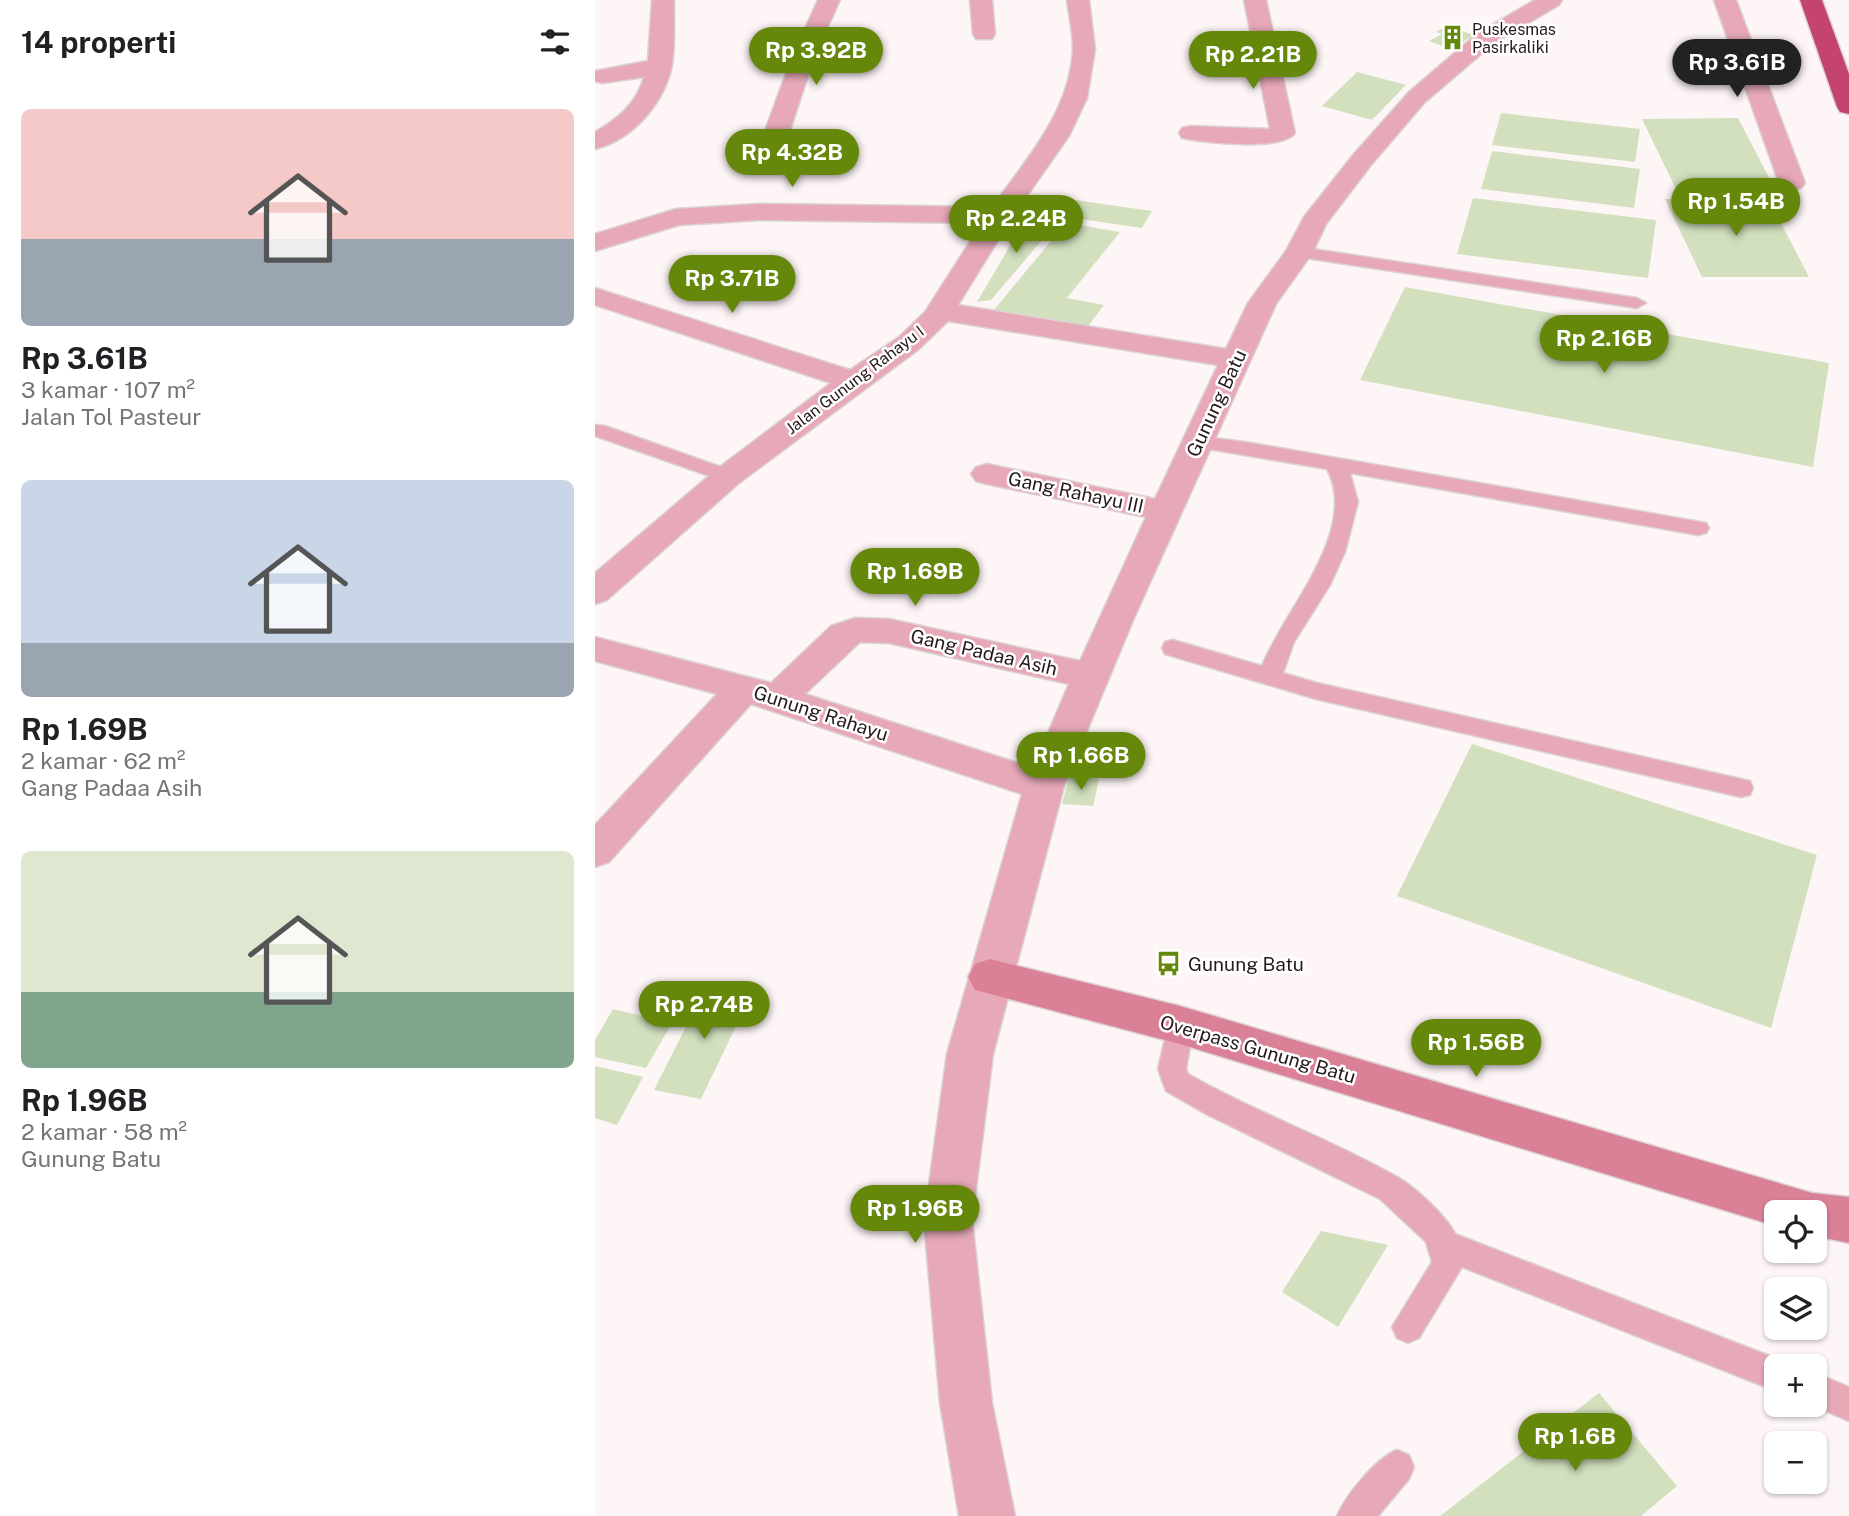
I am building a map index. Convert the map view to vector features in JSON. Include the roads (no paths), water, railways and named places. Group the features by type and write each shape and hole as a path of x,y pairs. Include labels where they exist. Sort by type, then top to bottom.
{"highway":[{"path":"1811,0 1849,107"}],"street":[{"path":"595,142 627,122 645,102 656,84 660,65 663,0"},
{"path":"767,161 803,57 829,0"},
{"path":"981,0 984,34"},
{"name":"Jalan Gunung Rahayu I","path":"595,592 728,476 909,343 939,311 1000,215 1057,136 1075,98 1084,49 1078,0"},
{"path":"1191,133 1273,137 1283,133 1255,0"},
{"name":"Gunung Batu","path":"987,1516 965,1403 948,1220 970,1055 1044,786 1165,511 1262,303 1299,252 1313,223 1417,97 1486,38 1551,0"},
{"path":"1725,0 1792,183"},
{"path":"598,74 632,73 660,65"},
{"path":"598,74 626,88 645,102"},
{"path":"854,381 606,267 670,218 760,212 1000,215"},
{"path":"939,311 1236,359"},
{"name":"Gang Rahayu III","path":"987,474 1165,511"},
{"name":"Gang Padaa Asih","path":"595,851 760,694 855,630 889,631 1091,676"},
{"name":"Gunung Rahayu","path":"595,649 760,694 1044,786"},
{"name":"Overpass Gunung Batu","path":"990,976 1180,1026 1764,1200"},
{"path":"1827,1216 1849,1220"}],"lane":[{"path":"1299,252 1637,303"},
{"path":"598,430 728,476"},
{"path":"1198,442 1697,528"},
{"path":"1269,678 1283,641 1319,585 1334,552 1348,502 1344,481 1335,464"},
{"path":"1173,648 1329,694 1741,788"},
{"path":"1180,1026 1172,1069 1176,1082 1216,1105 1391,1189 1439,1234 1448,1264 1408,1327"},
{"path":"1444,1245 1764,1370"},
{"path":"1827,1395 1849,1404"},
{"path":"1355,1516 1397,1467"}],"place":[{"name":"Puskesmas Pasirkaliki","path":"1452,38"},
{"name":"Gunung Batu","path":"1168,964"}]}
